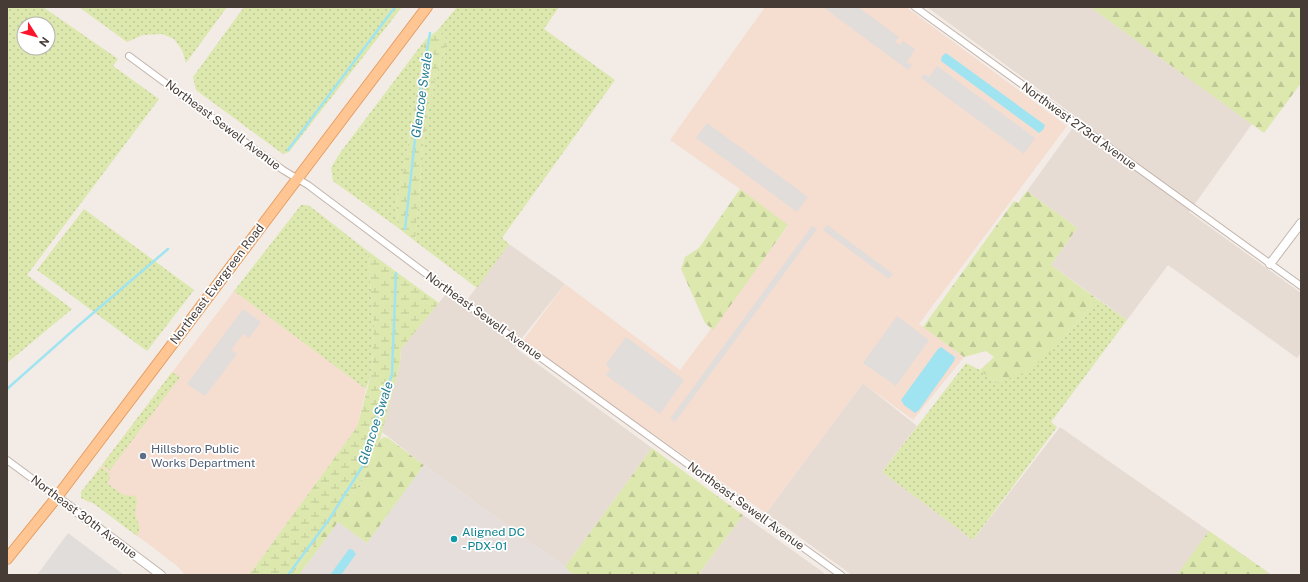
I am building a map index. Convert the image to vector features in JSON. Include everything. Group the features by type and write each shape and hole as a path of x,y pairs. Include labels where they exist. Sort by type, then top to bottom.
{"main road":[{"name":"Northeast Evergreen Road","path":"7,559 57,497 426,7"}],"street":[{"name":"Northwest 273rd Avenue","path":"915,7 1301,286"},
{"name":"Northeast Sewell Avenue","path":"129,56 282,170 318,192 461,300 841,575"},
{"path":"1270,264 1301,223"},
{"name":"Northeast 30th Avenue","path":"7,460 161,575"}],"shaded area":[{"path":"765,7 906,7 1067,126 919,324 964,357 913,420 863,383 766,513 522,342 565,284 680,370 788,226 740,189 670,140"},
{"path":"823,7 858,7 899,37 895,42 900,45 903,41 915,49 907,62 912,65 908,70"},
{"path":"927,7 1090,7 1252,124 1189,212 1301,293 1301,353 1297,358 1168,265 1127,320 1051,265 1077,228 1027,191 1079,119"},
{"path":"937,66 1035,138 1024,154 921,78 924,74 929,77"},
{"path":"707,123 808,197 797,212 696,138"},
{"path":"827,225 893,274 889,279 823,230"},
{"path":"812,226 817,229 675,422 670,419"},
{"path":"509,244 565,284 515,347 652,448 565,567 424,465 382,432 400,364 401,349 446,294 509,340 514,334 467,300"},
{"path":"234,291 366,389 357,427 249,575 185,575 177,566 93,503 81,498 81,492"},
{"path":"243,309 261,322 249,338 243,334 231,350 237,354 205,396 187,384"},
{"path":"897,316 929,340 896,386 863,363"},
{"path":"626,337 684,380 660,414 606,375 610,369 606,364"},
{"path":"863,383 917,426 882,472 973,540 1060,427 1272,575 852,575 766,513"},
{"path":"424,465 565,567 573,575 299,575 338,522 367,543"},
{"path":"743,515 824,573 823,575 698,575"},
{"path":"68,533 124,575 37,575"}],"green space":[{"path":"7,7 43,7 56,16 16,16 16,56 56,56 56,16 118,59 113,66 159,99 27,275 72,309 7,363"},
{"path":"79,7 227,7 186,63 182,50 174,39 162,34 143,35 127,42"},
{"path":"244,7 402,7 289,152 283,154 196,90 193,77"},
{"path":"457,7 559,7 544,29 615,80 502,238 509,244 477,288 415,241 424,137 434,83 447,40 438,30"},
{"path":"1090,7 1301,7 1301,83 1264,133"},
{"path":"438,30 447,40 434,83 424,137 415,241 397,227 398,220 396,205 410,134 425,40"},
{"path":"425,40 410,134 396,205 398,220 397,227 333,181 331,168 340,153"},
{"path":"740,189 788,225 713,330 705,323 681,269 685,257 699,248"},
{"path":"1027,191 1077,228 1051,265 1097,299 1055,348 1029,371 996,383 980,370 994,357 986,351 964,357 923,327 1014,201 1018,203"},
{"path":"301,205 311,207 365,249 368,256 374,327 372,371 366,389 234,291"},
{"path":"84,209 194,290 147,351 37,270"},
{"path":"365,249 439,303 401,349 400,364 380,440 362,481 292,575 249,575 357,427 372,371 374,327 368,256"},
{"path":"1097,299 1127,320 1051,422 1057,427 973,540 882,472 966,363 980,370 996,383 1055,348"},
{"path":"172,372 180,377 109,471 102,465"},
{"path":"384,437 388,438 424,465 367,543 338,522 299,575 292,575 362,481 380,440"},
{"path":"652,448 743,515 698,575 573,575 565,567"},
{"path":"101,467 110,474 108,476 110,478 107,483 123,495 135,496 137,500 135,515 140,527 137,536 93,503 81,498 81,492"},
{"path":"1209,531 1266,571 1268,575 1177,575"}],"water":[{"path":"946,53 1045,125 1043,130 1039,133 941,61 942,56"},
{"path":"941,347 955,357 954,361 919,410 915,413 904,405 901,400"},
{"path":"349,549 353,550 356,554 341,575 330,575"}],"waterway":[{"path":"288,150 395,7"},
{"name":"Glencoe Swale","path":"405,229 421,86 430,33"},
{"path":"7,389 168,249"},
{"name":"Glencoe Swale","path":"288,575 330,518 362,467 392,374 396,273"}],"place":[{"name":"Hillsboro Public Works Department","path":"143,456"},
{"name":"Aligned DC - PDX-01","path":"454,539"}]}
